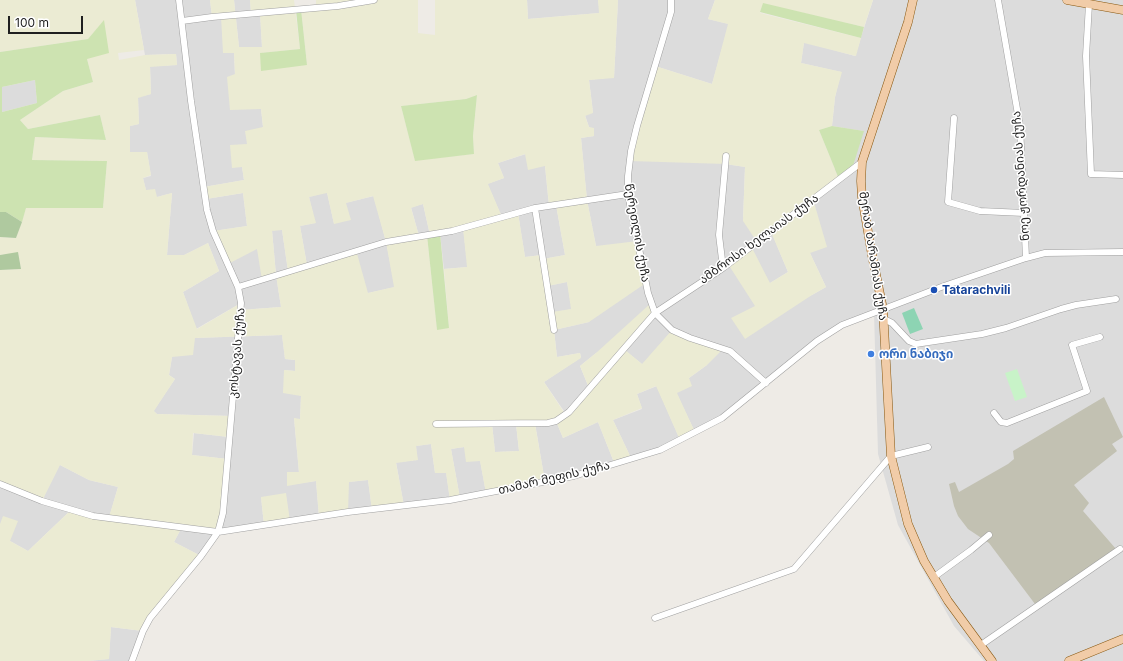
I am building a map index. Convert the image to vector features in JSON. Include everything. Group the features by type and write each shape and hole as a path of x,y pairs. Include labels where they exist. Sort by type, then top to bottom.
{"main road":[{"name":"მერაბ ბარამიას ქუჩა","path":"913,0 908,22 862,162 861,181 862,198 884,319 891,456 908,524 924,561 948,602 992,661"},
{"path":"1067,0 1123,10"},
{"path":"1069,661 1123,639"}],"street":[{"name":"კოსტავას ქუჩა","path":"132,661 143,631 150,618 201,556 218,532 223,513 241,303 238,287 213,231 207,210 191,101 179,0"},
{"path":"182,21 338,6 370,0"},
{"name":"წერეთლის ქუჩა","path":"671,0 671,12 635,132 628,176 628,194 648,293 655,313 672,330 690,338 730,351 766,383"},
{"name":"ნოე ჟორდანიას ქუჩა","path":"998,0 1020,126 1026,258"},
{"path":"1089,4 1086,56 1091,174 1123,175"},
{"path":"954,118 948,202 980,211 1024,213"},
{"path":"723,268 719,235 726,156"},
{"name":"ამბროსი ხელაიას ქუჩა","path":"436,424 548,423 556,420 569,412 655,313 723,268 862,162"},
{"path":"238,287 386,242 452,231 535,208 628,194"},
{"path":"535,208 554,330"},
{"name":"თამარ მეფის ქუჩა","path":"0,484 42,501 93,516 218,532 348,512 442,501 574,476 660,450 722,418 817,341 842,325 944,286 1045,253 1123,252"},
{"path":"884,319 892,323 909,341 916,344 982,334 1006,328 1061,308 1116,299"},
{"path":"994,413 1001,422 1007,423 1086,391 1072,345 1100,337"},
{"path":"655,618 794,569 891,456 928,447"},
{"path":"934,577 989,535"},
{"path":"981,645 1120,549"}],"shaded area":[{"path":"135,0 210,0 212,17 221,16 234,53 235,75 261,109 263,127 247,144 242,167 244,180 204,187 206,199 243,193 247,226 214,231 257,249 276,275 281,307 240,310 241,303 196,329 183,292 219,271 208,243 184,255 167,255 172,193 157,197 146,190 143,178 151,176 147,152 130,152 130,126 139,124 138,97 151,94 150,66 177,65 176,54 145,55"},
{"path":"234,0 250,0 251,13 260,13 262,47 239,47"},
{"path":"527,0 598,0 600,13 528,19"},
{"path":"618,0 715,0 708,19 729,24 712,84 655,66 726,164 745,167 743,221 771,231 788,272 770,283 755,306 812,295 826,287 810,253 813,199 863,131 832,126 835,97 841,72 801,63 804,42 855,56 873,0 1123,0 1123,661 984,661 954,626 898,525 878,454 874,312 842,325 752,395 695,432 676,393 689,378 707,365 642,364 623,349 596,353 580,366 589,388 566,414 544,382 581,357 580,353 557,357 554,330 589,322 596,246 587,200 581,138 594,136 585,115 593,112 589,80 614,77"},
{"path":"35,80 37,103 2,112 2,87"},
{"path":"526,154 545,166 549,206 556,205 565,255 543,259 542,255 525,257 518,213 502,217 487,184 504,178 498,163"},
{"path":"327,192 334,224 345,203 374,196 386,242 395,287 368,293 307,265 300,226 315,223 309,197"},
{"path":"423,204 430,235 419,236 411,207"},
{"path":"463,228 468,267 444,269 440,233"},
{"path":"272,230 282,230 288,271 276,275"},
{"path":"567,282 572,309 552,313 547,286"},
{"path":"282,335 285,359 295,360 295,371 284,370 301,396 300,420 294,418 299,473 287,485 316,481 319,517 290,521 261,497 264,525 218,532 201,556 174,542 182,527 227,459 192,455 194,433 229,437 231,416 157,414 153,411 175,379 169,375 172,357 194,338"},
{"path":"657,386 680,440 632,460 613,420 642,409 637,394"},
{"path":"1104,397 1123,437 1112,444 1117,451 1074,485 1089,503 1083,511 1116,549 1035,604 989,543 968,529 958,516 949,484 955,482 959,492 1008,464 1014,459 1013,451"},
{"path":"556,421 563,438 598,422 615,465 545,482 535,423"},
{"path":"492,424 516,424 519,451 495,452"},
{"path":"431,444 435,473 446,472 450,500 404,506 396,462 417,460 416,446"},
{"path":"464,447 480,460 486,493 460,498 451,449"},
{"path":"60,465 89,480 118,487 109,518 71,510 28,551 10,541 0,524 0,484"},
{"path":"368,480 372,510 348,512 348,482"},
{"path":"111,627 143,631 132,661 88,661 109,659"}],"green space":[{"path":"0,0 135,0 144,50 118,53 119,60 145,55 176,54 177,65 150,67 151,94 138,98 139,124 130,126 130,152 147,152 151,175 143,178 146,190 155,189 157,197 172,193 167,255 184,255 208,243 219,271 183,292 197,329 241,303 241,310 281,307 276,275 262,280 257,249 228,264 213,231 247,226 243,193 206,199 204,187 244,180 242,167 232,168 230,145 247,144 245,131 263,127 261,109 230,110 227,77 235,74 234,53 223,53 221,16 212,17 210,0 234,0 239,47 262,47 260,13 251,14 250,0 294,0 300,49 261,53 307,65 301,9 316,8 316,0 418,0 418,33 435,35 435,0 527,0 528,19 599,13 598,0 618,0 614,78 589,80 593,113 585,116 589,127 594,128 594,136 581,138 587,200 596,246 638,241 646,283 589,322 554,330 557,357 580,353 581,358 544,382 565,414 589,388 580,366 651,303 655,313 624,349 642,364 672,330 724,348 707,365 689,378 692,386 677,393 695,432 680,440 656,386 637,394 642,408 613,420 632,460 615,465 598,422 563,438 556,421 535,424 545,482 486,493 480,461 466,462 464,447 451,449 460,498 450,500 446,473 435,473 431,444 416,446 418,460 396,463 404,506 372,510 368,480 349,482 348,512 319,517 316,481 287,486 287,472 299,472 294,418 300,419 301,396 283,393 284,370 295,371 295,360 285,359 282,335 195,338 193,355 172,357 169,375 175,379 154,411 157,414 231,416 229,437 193,433 192,455 228,459 218,532 182,527 174,542 201,556 143,631 111,627 109,659 88,661 0,661 0,524 3,516 18,521 10,541 28,551 71,510 109,517 118,487 89,480 60,465 42,501 0,484 0,270 21,269 18,253 0,255 0,237 16,238 26,208 103,208 107,161 32,160 35,137 106,140 100,115 28,129 20,120 63,91 93,82 87,59 104,21 88,39 0,52","holes":["477,95 473,136 474,154 415,160 401,106 466,99","525,154 528,170 545,166 549,206 556,205 565,255 543,259 542,255 525,257 518,213 502,217 488,184 504,178 498,163","327,193 334,224 351,220 346,203 373,196 386,242 394,287 368,293 356,250 307,265 300,226 316,223 309,197","423,204 430,235 463,228 467,267 444,269 449,328 437,329 427,235 419,236 411,208","282,230 288,271 276,275 272,231","567,282 571,309 552,312 548,286","492,424 516,424 519,451 495,452"]},
{"path":"715,0 873,0 864,27 763,4 760,13 861,38 856,56 804,43 801,63 842,72 835,97 832,126 819,130 839,179 813,199 827,247 810,253 826,287 745,339 731,318 755,306 728,264 751,246 770,283 788,272 771,232 757,242 743,221 745,167 726,164 630,161 655,66 712,84 728,24 708,19"},
{"path":"763,3 864,27 861,38 760,12"},
{"path":"301,9 307,65 261,71 260,53 300,49 296,10"},
{"path":"104,20 109,53 87,59 93,82 63,91 20,120 28,129 100,115 106,140 35,137 32,160 107,161 103,208 26,208 22,222 6,212 0,212 0,52 88,39","holes":["35,80 37,103 2,112 2,87"]},
{"path":"477,95 473,136 474,154 415,161 401,106 466,99"},
{"path":"832,126 864,131 852,169 839,179 819,130"},
{"path":"0,212 6,212 22,222 16,238 0,237"},
{"path":"440,233 449,328 437,330 427,235"},
{"path":"18,252 21,269 0,270 0,255"},
{"path":"914,308 923,329 910,334 902,313"},
{"path":"1017,369 1027,397 1015,401 1005,373"},
{"path":"286,493 290,521 264,525 261,497"}],"place":[{"name":"Tatarachvili","path":"934,290"},
{"name":"ორი ნაბიჯი","path":"871,354"}]}
